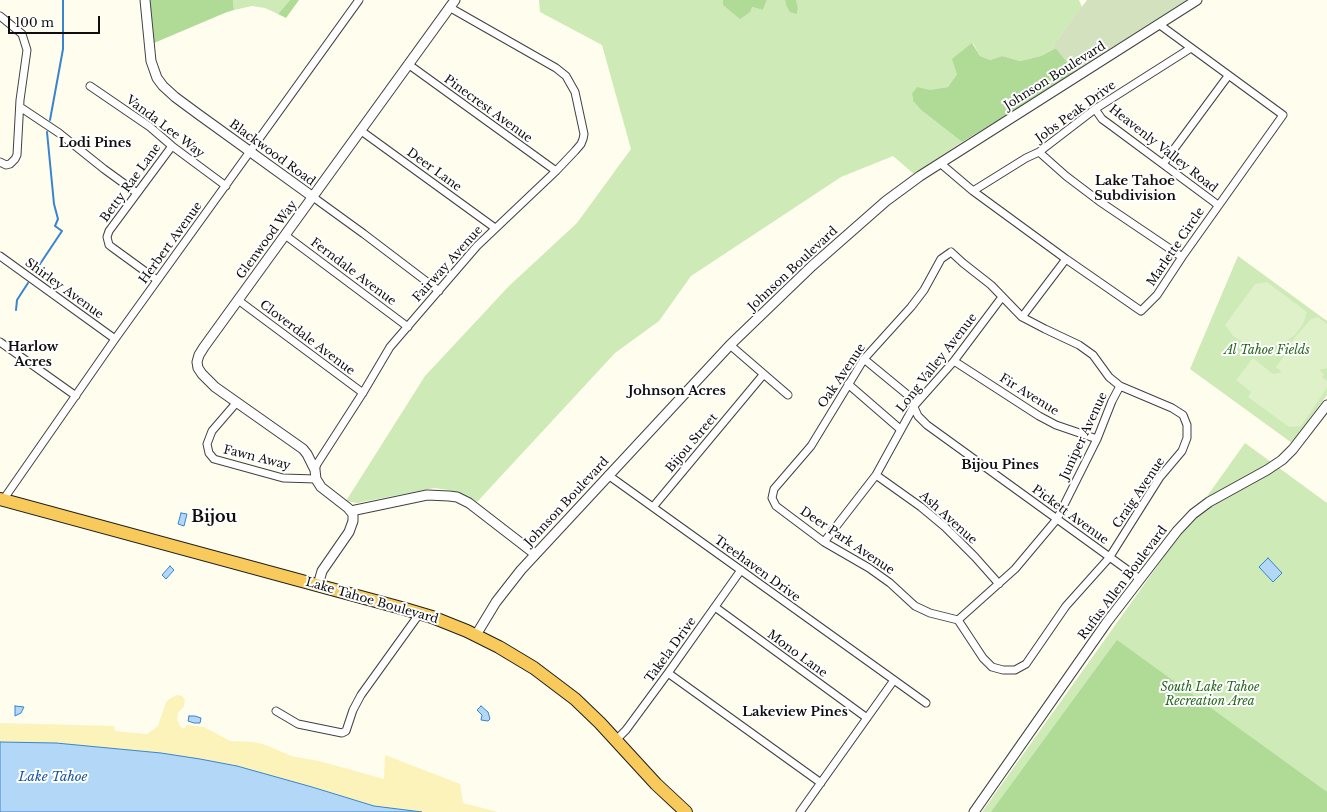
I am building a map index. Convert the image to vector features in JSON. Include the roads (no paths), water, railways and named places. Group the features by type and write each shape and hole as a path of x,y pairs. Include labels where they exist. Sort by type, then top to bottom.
{"highway":[{"name":"Lake Tahoe Boulevard","path":"2,499 420,613 476,635 511,654 555,683 583,706 656,784 686,812"}],"street":[{"name":"Blackwood Road","path":"145,0 151,61 157,78 168,91 439,290"},
{"name":"Herbert Avenue","path":"2,499 359,0"},
{"name":"Johnson Boulevard","path":"476,635 502,593 535,554 730,345 806,271 886,201 920,176 1197,0"},
{"name":"Glenwood Way","path":"316,474 307,454 303,449 207,380 198,368 197,362 199,355 452,4"},
{"name":"Fairway Avenue","path":"316,474 317,464 363,393 384,356 477,246 556,171 583,140 584,134 575,92 566,76 556,68 452,4"},
{"path":"0,16 19,31 26,45 17,155 10,164 6,165 0,162"},
{"name":"Marlette Circle","path":"940,163 973,191 1066,259 1141,311 1157,295 1218,205 1283,115 1228,76 1160,24"},
{"name":"Jobs Peak Drive","path":"973,191 1026,158 1039,152 1095,109 1191,48"},
{"name":"Pinecrest Avenue","path":"408,64 556,171"},
{"path":"1163,164 1228,76"},
{"name":"Vanda Lee Way","path":"90,86 150,127 172,146 226,186"},
{"path":"20,107 59,133 137,193"},
{"name":"Heavenly Valley Road","path":"1095,109 1102,118 1113,127 1218,205"},
{"name":"Deer Lane","path":"360,130 495,228"},
{"name":"Betty Rae Lane","path":"158,280 109,245 106,238 109,231 172,146"},
{"path":"1039,152 1099,202 1182,257"},
{"name":"Ferndale Avenue","path":"285,235 408,327"},
{"name":"Oak Avenue","path":"772,498 774,489 811,446 864,359 924,290 941,259 951,252 991,285 1002,297"},
{"name":"Shirley Avenue","path":"0,256 115,339"},
{"path":"1022,316 1066,259"},
{"path":"1002,297 1022,316 1079,345 1093,355 1109,377 1120,386"},
{"name":"Long Valley Avenue","path":"824,542 876,475 914,406 954,360 1002,297"},
{"name":"Cloverdale Avenue","path":"238,300 363,393"},
{"path":"0,342 76,396"},
{"path":"730,345 788,394"},
{"name":"Pickett Avenue","path":"864,359 909,396 918,416 927,425 1140,579"},
{"name":"Fir Avenue","path":"954,360 1056,425 1097,439"},
{"name":"Bijou Street","path":"653,507 764,375"},
{"path":"848,384 900,429"},
{"name":"Craig Avenue","path":"958,620 983,658 992,667 1003,670 1015,670 1026,664 1066,606 1109,558 1160,477 1182,451 1187,438 1187,425 1183,415 1172,408 1120,386"},
{"name":"Juniper Avenue","path":"958,620 1015,569 1057,519 1097,439 1112,401 1120,386"},
{"name":"Fawn Away","path":"237,402 212,431 207,444 209,453 214,459 283,478 316,474"},
{"name":"Rufus Allen Boulevard","path":"974,812 1107,622 1177,531 1189,518 1209,502 1282,460 1293,449 1327,405"},
{"path":"316,474 321,487 351,511 353,518 349,532 322,571 318,585"},
{"name":"Treehaven Drive","path":"608,475 926,703"},
{"name":"Ash Avenue","path":"876,475 921,507 945,527 999,584"},
{"path":"351,511 427,495 449,496 468,503 535,554"},
{"name":"Deer Park Avenue","path":"772,498 776,506 824,542 869,568 890,583 915,606 930,614 958,620"},
{"name":"Takela Drive","path":"616,740 626,730 668,673 741,570"},
{"name":"Mono Lane","path":"715,607 867,718"},
{"path":"276,711 298,724 342,733 346,731 353,710 361,695 420,613"},
{"path":"668,673 820,783"},
{"path":"800,812 894,680"}],"water":[{"path":"181,513 187,514 184,526 178,524"},
{"path":"1268,558 1282,573 1273,582 1259,567"},
{"path":"170,566 174,570 166,579 162,575"},
{"path":"15,706 24,707 21,713 15,716"},
{"path":"481,706 488,712 490,719 488,721 481,720 482,715 477,710"},
{"path":"189,716 201,718 200,723 188,721"},
{"name":"Lake Tahoe","path":"0,742 56,743 161,753 200,759 237,766 374,806 422,812 0,812"}],"waterway":[{"path":"50,120 63,49 63,0"},
{"path":"34,273 62,231 55,226 58,219 54,204 47,132"},
{"path":"16,310 17,300 28,283"}],"district":[{"name":"Lodi Pines","path":"95,143"},
{"name":"Lake Tahoe Subdivision","path":"1135,188"},
{"name":"Harlow Acres","path":"33,354"},
{"name":"Johnson Acres","path":"677,391"},
{"name":"Bijou Pines","path":"1000,465"},
{"name":"Bijou","path":"214,517"},
{"name":"Lakeview Pines","path":"795,712"}],"park label":[{"name":"Al Tahoe Fields","path":"1267,351"},
{"name":"South Lake Tahoe Recreation Area","path":"1210,695"}]}
